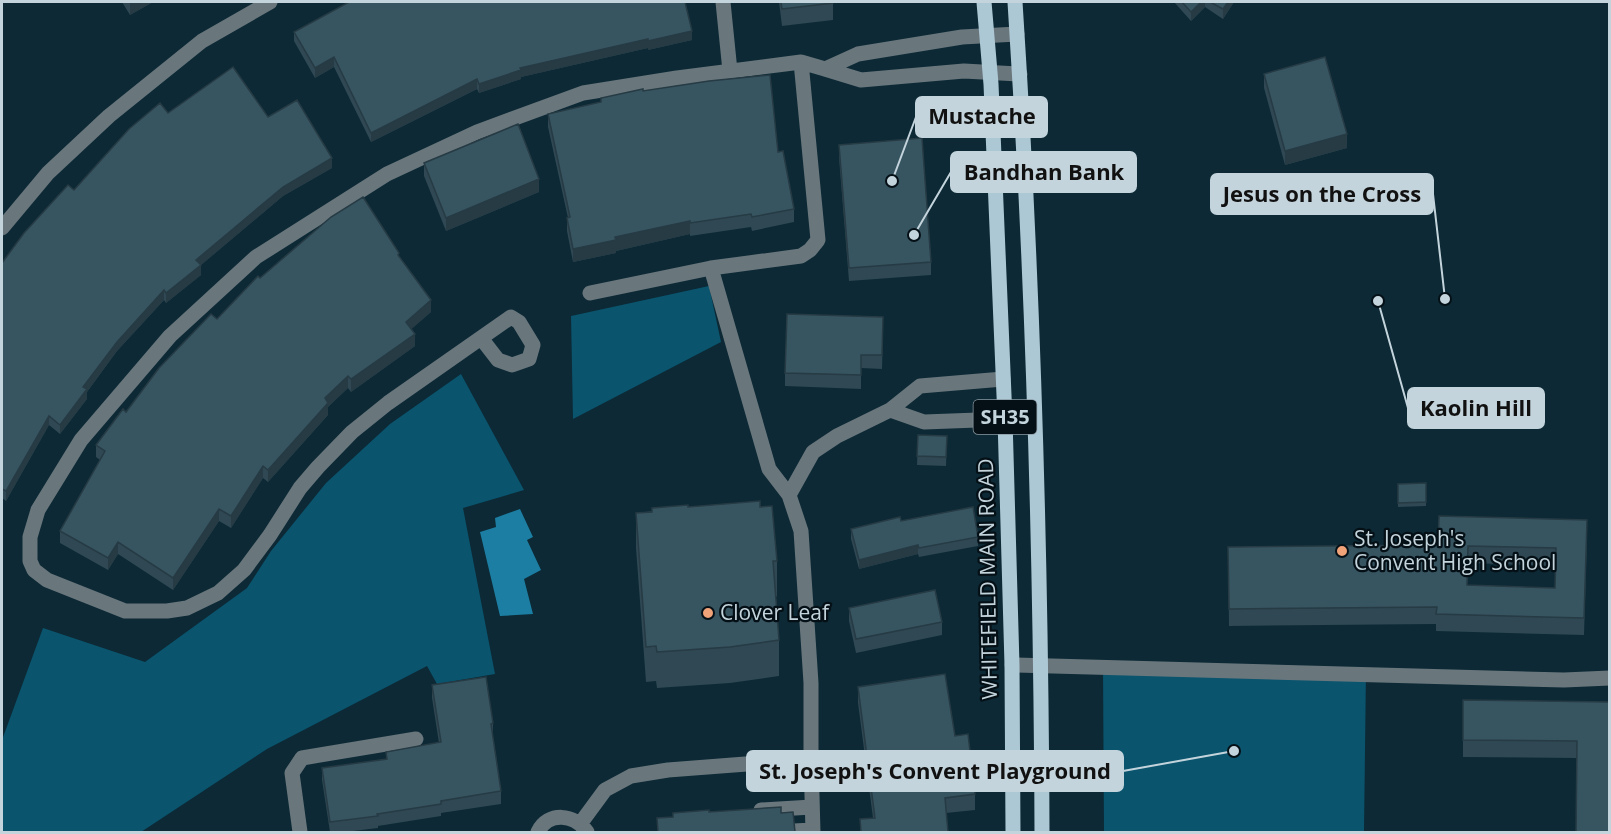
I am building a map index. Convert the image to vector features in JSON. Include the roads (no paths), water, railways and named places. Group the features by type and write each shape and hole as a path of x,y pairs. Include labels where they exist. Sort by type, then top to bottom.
{"main road":[{"name":"WHITEFIELD MAIN ROAD","path":"984,2 992,96 1005,418 1012,666 1013,832"},
{"name":"SH35","path":"1015,2 1029,239 1041,666 1042,832"}],"street":[{"path":"2,228 48,172 109,116 202,41 270,2"},
{"path":"723,2 730,71"},
{"path":"825,69 858,54 962,37 1017,34"},
{"path":"590,293 711,268 801,256 810,250 818,240 801,62"},
{"path":"481,338 388,403 352,432 300,488 244,570 218,593 186,608 167,611 125,610 47,580 34,570 30,561 30,537 38,510 81,440 170,336 256,257 387,174 477,132 583,93 801,62 861,80 964,71 1020,74"},
{"path":"711,268 770,469 789,495 801,531 811,682 813,831 774,832"},
{"path":"789,495 813,452 837,436 890,410 920,386 1003,379"},
{"path":"890,410 924,422 1005,418"},
{"path":"1012,666 1564,680 1610,678"},
{"path":"300,832 292,773 302,758 416,739"},
{"path":"538,832 547,821 555,818 573,819 584,828 605,790 631,776 668,770 812,759"},
{"path":"752,811 812,807"}],"place":[{"name":"Mustache","path":"892,181"},
{"name":"Bandhan Bank","path":"914,235"},
{"name":"Jesus on the Cross","path":"1445,299"},
{"name":"Kaolin Hill","path":"1378,301"},
{"name":"St. Joseph's Convent High School","path":"1342,551"},
{"name":"Clover Leaf","path":"708,613"},
{"name":"St. Joseph's Convent Playground","path":"1234,751"}]}
